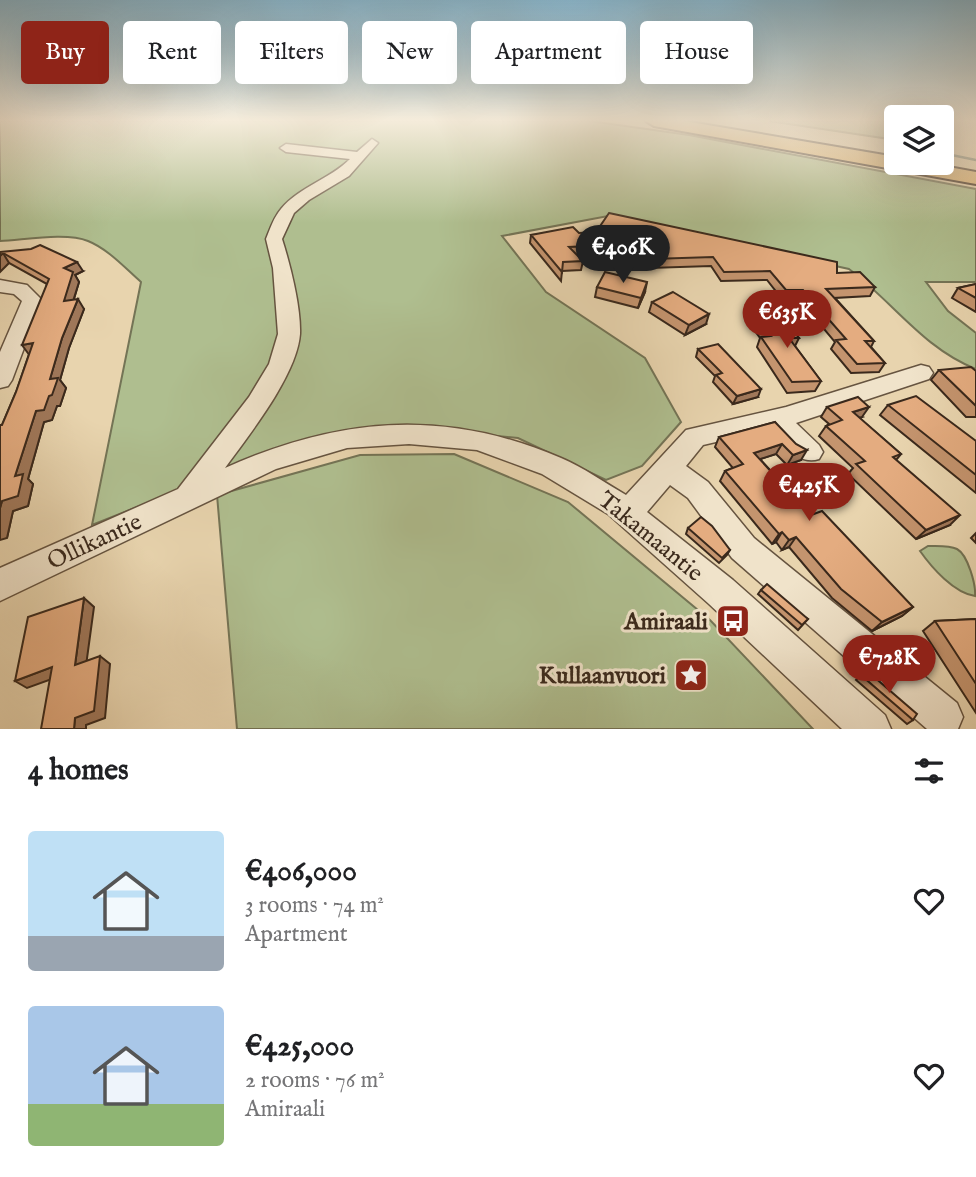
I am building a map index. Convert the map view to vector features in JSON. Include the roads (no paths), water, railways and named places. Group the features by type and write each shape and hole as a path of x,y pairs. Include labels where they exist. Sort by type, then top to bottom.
{"highway":[{"path":"850,155 884,161"},
{"path":"954,166 976,170"},
{"path":"954,174 976,178"}],"street":[{"path":"188,497 258,403 280,363 289,334 282,268 274,239 287,211 304,197 344,173 360,155"},
{"path":"0,286 20,289 32,300 0,380"},
{"path":"628,513 695,436 775,418 921,373"},
{"path":"775,418 810,452"},
{"name":"Takamaantie","path":"188,497 268,461 347,438 409,433 478,440 552,466 628,513 721,592 871,729"},
{"path":"668,468 698,489 743,548 943,718"},
{"name":"Ollikantie","path":"0,585 188,497"}],"waterway":[{"path":"954,155 976,160"}],"place":[{"name":"Amiraali","path":"733,621"},
{"name":"Kullaanvuori","path":"691,675"}]}
